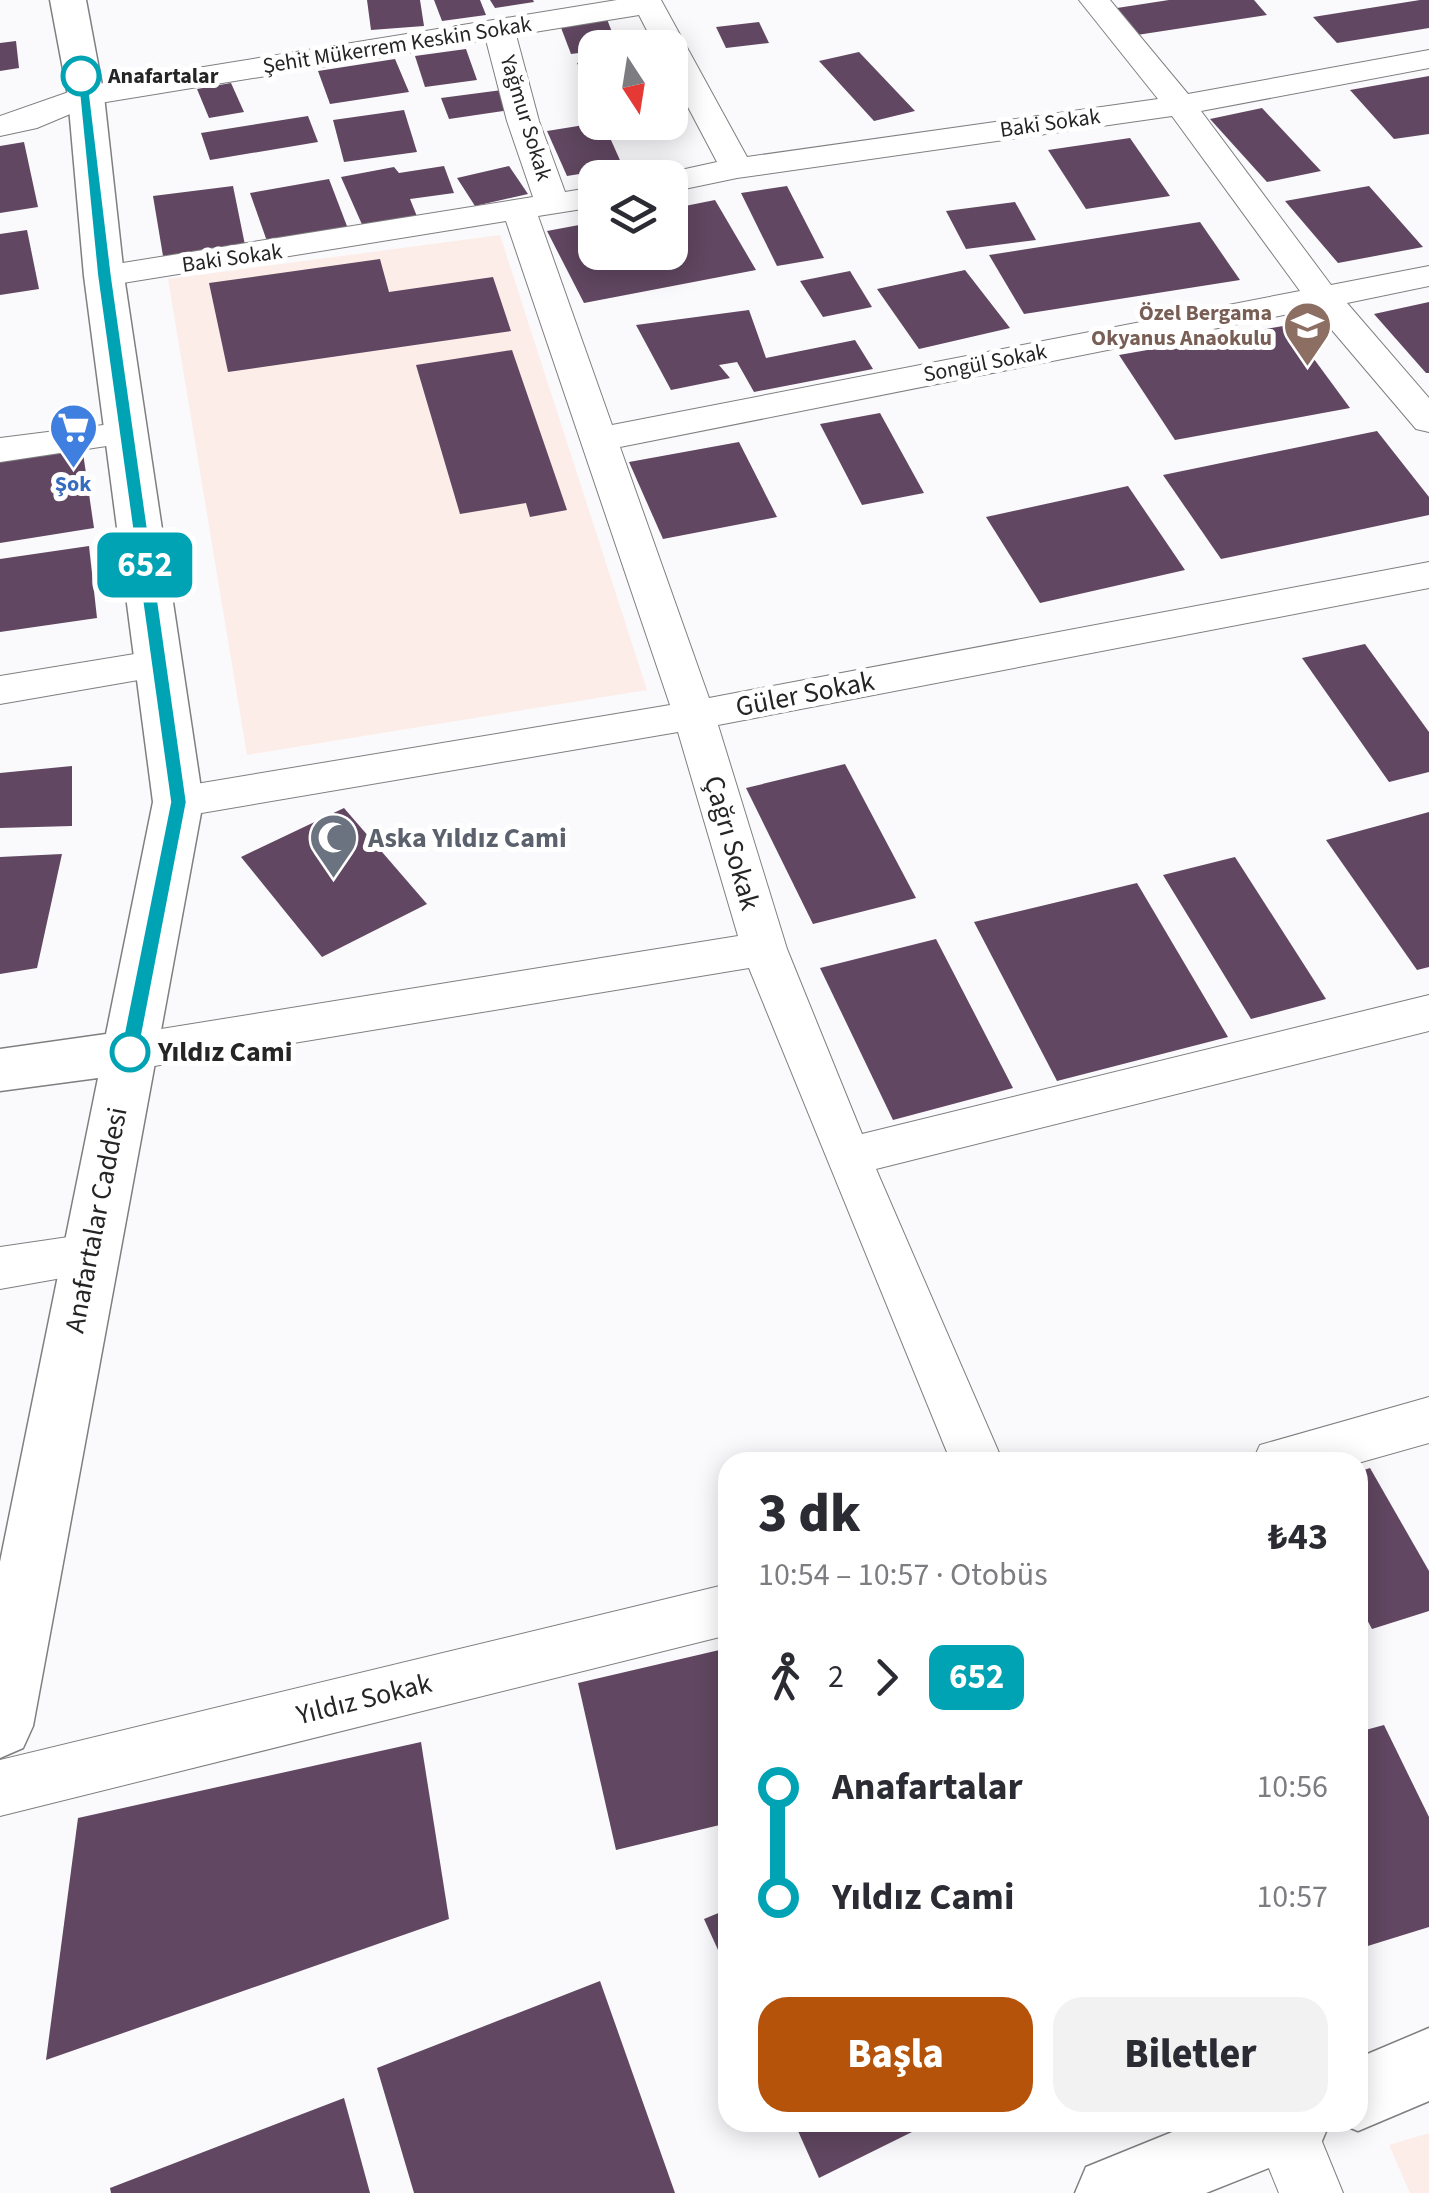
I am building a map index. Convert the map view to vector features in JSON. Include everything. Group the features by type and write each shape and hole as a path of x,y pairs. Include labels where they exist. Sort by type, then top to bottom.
{"street":[{"name":"Anafartalar Caddesi","path":"0,1726 4,1669 178,802 104,276 86,96 68,0"},
{"path":"1094,0 1180,105 1322,296 1429,421"},
{"name":"Şehit Mükerrem Keskin Sokak","path":"0,126 26,121 86,96 647,2"},
{"path":"647,2 736,168"},
{"name":"Yağmur Sokak","path":"498,29 523,120 537,209"},
{"name":"Baki Sokak","path":"688,178 736,168 1180,105 1429,59"},
{"name":"Baki Sokak","path":"104,276 578,201"},
{"name":"Çağrı Sokak","path":"537,209 600,439 694,715 764,950 846,1157 973,1452"},
{"name":"Songül Sokak","path":"600,439 1429,276"},
{"path":"0,450 126,433"},
{"name":"Güler Sokak","path":"178,802 694,715 1429,576"},
{"path":"0,690 159,664"},
{"path":"0,1070 764,950"},
{"path":"846,1157 1420,1015"},
{"path":"0,1268 89,1255"},
{"path":"1315,1452 1429,1420"},
{"name":"Yıldız Sokak","path":"0,1788 718,1611"},
{"path":"1368,2091 1429,2064"},
{"path":"1112,2193 1266,2132"},
{"path":"1289,2132 1311,2193"}],"shaded area":[{"path":"500,235 647,690 247,755 168,279"},
{"path":"1429,2133 1429,2193 1410,2193 1389,2145"}],"building":[{"path":"367,0 420,0 424,26 371,30"},
{"path":"434,0 480,0 486,15 442,21"},
{"path":"490,0 533,0 534,2 495,8"},
{"path":"1169,0 1254,0 1267,15 1137,35 1117,8"},
{"path":"1429,0 1429,28 1337,43 1313,17"},
{"path":"607,19 611,30 578,30 578,53 571,54 560,25"},
{"path":"759,22 769,43 726,48 716,27"},
{"path":"16,41 19,68 0,71 0,43"},
{"path":"466,49 477,80 425,87 415,56"},
{"path":"859,52 915,111 874,121 819,61"},
{"path":"395,59 409,92 330,104 318,71"},
{"path":"1429,76 1429,134 1394,139 1350,90"},
{"path":"231,83 244,112 209,118 197,89"},
{"path":"502,90 510,110 449,119 441,98"},
{"path":"1262,108 1321,171 1267,182 1210,119"},
{"path":"404,110 417,152 344,162 333,120"},
{"path":"308,116 318,142 210,160 201,133"},
{"path":"578,126 578,140 611,140 620,160 578,160 578,174 567,176 547,131"},
{"path":"1130,138 1170,196 1086,209 1048,150"},
{"path":"24,142 38,207 0,213 0,146"},
{"path":"444,166 454,193 410,199 418,219 364,229 341,177 394,167 399,173"},
{"path":"509,166 528,194 475,206 457,178"},
{"path":"329,179 350,234 269,247 250,193"},
{"path":"233,186 245,245 163,256 153,196"},
{"path":"787,186 824,258 777,266 741,193"},
{"path":"1369,186 1423,247 1338,263 1285,201"},
{"path":"715,200 756,270 584,303 547,231 578,225 578,270 688,270 688,205"},
{"path":"1015,202 1036,240 966,249 946,211"},
{"path":"1200,222 1240,280 1024,314 989,255"},
{"path":"27,230 39,289 0,295 0,234"},
{"path":"380,259 389,292 493,277 511,331 228,372 209,283"},
{"path":"965,270 1010,328 919,349 877,289"},
{"path":"850,271 872,307 823,317 800,281"},
{"path":"1429,302 1429,373 1426,373 1374,314"},
{"path":"749,310 766,358 855,340 873,369 754,392 737,362 719,365 730,378 671,390 636,325"},
{"path":"1289,325 1350,408 1175,440 1119,355"},
{"path":"512,350 567,510 530,517 526,503 460,514 416,365"},
{"path":"880,413 924,493 862,505 820,424"},
{"path":"1377,431 1429,497 1429,515 1221,559 1163,475"},
{"path":"739,442 777,517 663,539 629,462"},
{"path":"82,446 94,528 0,543 0,459"},
{"path":"1128,486 1185,570 1040,603 986,517"},
{"path":"89,546 97,618 0,632 0,559"},
{"path":"1365,644 1429,732 1429,772 1389,782 1302,658"},
{"path":"845,764 916,898 813,924 746,788"},
{"path":"72,766 72,826 0,828 0,773"},
{"name":"Aska Yıldız Cami","path":"344,808 427,904 322,957 241,857"},
{"path":"1429,812 1429,967 1417,970 1326,840"},
{"path":"62,854 37,968 0,974 0,857"},
{"path":"1235,857 1326,999 1251,1019 1163,875"},
{"path":"1137,883 1228,1037 1057,1081 974,922"},
{"path":"936,939 1013,1088 893,1120 820,968"},
{"path":"1368,1469 1429,1571 1429,1611 1372,1629 1368,1622"},
{"path":"718,1650 718,1825 616,1850 578,1683"},
{"path":"1384,1725 1429,1817 1429,1927 1368,1946 1368,1729"},
{"path":"421,1742 449,1919 46,2060 78,1818"},
{"path":"718,1913 718,1950 704,1919"},
{"path":"600,1981 675,2193 414,2193 377,2068"},
{"path":"344,2098 370,2193 111,2193 110,2188"},
{"path":"798,2132 912,2132 819,2178"}],"bus line":[{"name":"652","path":"81,76 104,276 178,802 130,1052"}],"place":[{"name":"Anafartalar","path":"81,76"},
{"name":"Özel Bergama Okyanus Anaokulu","path":"1307,368"},
{"name":"Şok","path":"73,470"},
{"name":"Aska Yıldız Cami","path":"333,880"},
{"name":"Yıldız Cami","path":"130,1052"}]}
